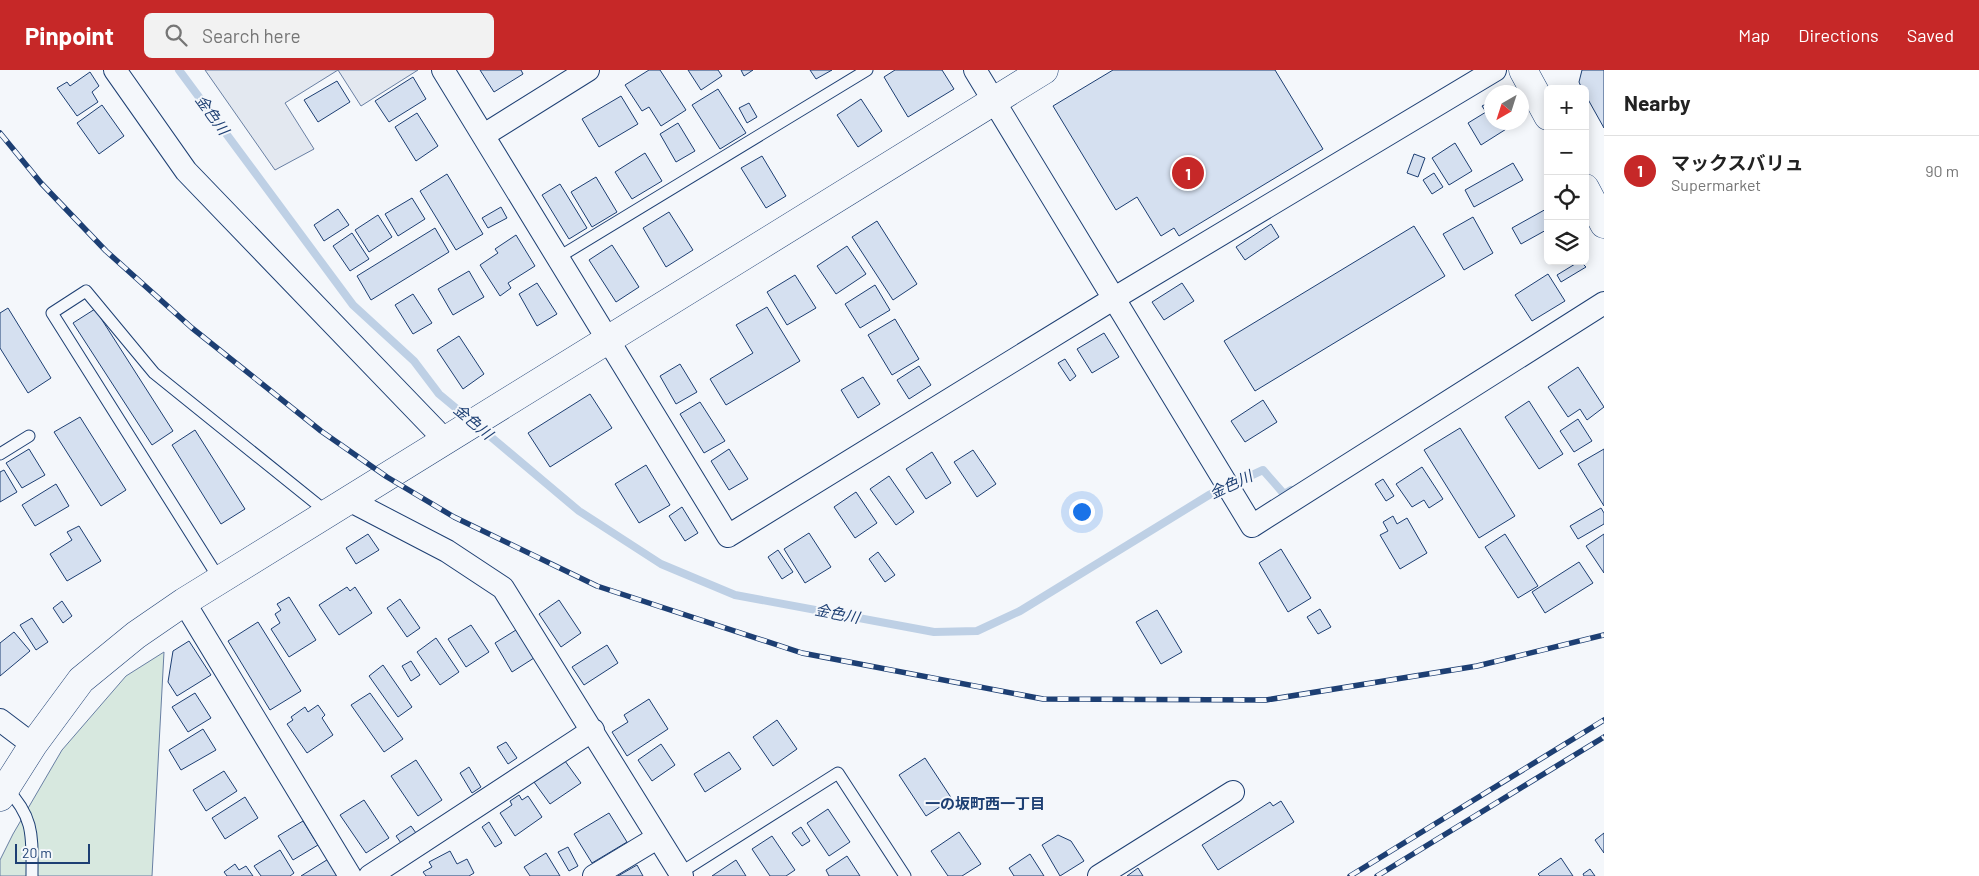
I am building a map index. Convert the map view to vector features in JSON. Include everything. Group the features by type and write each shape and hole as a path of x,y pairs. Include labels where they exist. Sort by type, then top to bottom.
{"street":[{"path":"115,70 186,171 445,440"},
{"path":"443,70 609,338 728,536 1113,299 1495,70"},
{"path":"484,135 588,70"},
{"path":"974,70 1252,526 1604,303"},
{"path":"3,792 33,745 81,680 136,635 184,602 1044,70"},
{"path":"1524,70 1544,108"},
{"path":"1589,196 1604,224"},
{"path":"339,507 447,551 503,588 593,730 681,875"},
{"path":"184,602 350,876"},
{"path":"0,720 33,745"},
{"path":"370,876 593,730"},
{"path":"1099,876 1233,792"},
{"path":"594,876 657,838"}],"lane":[{"path":"559,257 867,70"},
{"path":"220,580 52,313 86,292 154,373 339,507"},
{"path":"0,454 28,436"},
{"path":"681,875 838,773 905,876"},
{"path":"3,792 21,804 32,831 32,876"}],"shaded area":[{"path":"205,70 338,70 285,103 314,149 275,170"},
{"path":"338,70 418,70 361,106"},
{"path":"164,652 152,876 0,876 0,860 62,750 126,676"}],"building":[{"path":"480,70 521,70 523,74 494,92"},
{"path":"649,70 660,70 686,110 661,126 649,107 642,111 625,85"},
{"path":"688,70 718,70 722,76 701,90"},
{"path":"741,70 753,70 744,76"},
{"path":"810,70 832,70 816,79"},
{"path":"895,70 942,70 954,89 908,117 884,77"},
{"path":"1113,70 1275,70 1323,149 1179,236 1174,228 1161,236 1137,197 1116,210 1053,106"},
{"path":"1582,70 1604,70 1604,128 1589,101 1589,85 1580,85 1579,82"},
{"path":"90,72 99,86 92,92 98,102 77,116 57,88 67,82 70,86"},
{"path":"413,77 426,99 389,122 375,101"},
{"path":"337,81 350,102 318,122 304,100"},
{"path":"718,89 746,133 720,149 692,105"},
{"path":"621,96 638,124 599,147 582,119"},
{"path":"861,99 882,131 858,147 837,115"},
{"path":"749,103 757,117 747,123 739,108"},
{"path":"102,105 124,136 99,154 77,123"},
{"path":"417,113 438,146 416,161 395,127"},
{"path":"1484,113 1484,130 1505,130 1481,145 1468,123"},
{"path":"678,123 695,151 676,162 660,134"},
{"path":"1455,143 1472,171 1449,185 1432,158"},
{"path":"645,153 662,181 632,199 615,172"},
{"path":"1414,154 1425,158 1418,177 1407,173"},
{"path":"762,156 786,196 766,208 741,168"},
{"path":"1513,163 1523,180 1474,207 1465,190"},
{"path":"1434,173 1443,187 1432,194 1423,180"},
{"path":"447,174 483,234 456,250 420,191"},
{"path":"596,177 617,212 592,227 571,192"},
{"path":"560,184 587,228 569,239 542,195"},
{"path":"412,198 425,219 398,236 385,214"},
{"path":"501,207 507,218 488,228 482,218"},
{"path":"338,209 349,225 324,241 314,225"},
{"path":"1544,210 1544,231 1521,244 1512,228"},
{"path":"669,212 693,250 666,267 643,228"},
{"path":"378,215 392,237 369,252 355,230"},
{"path":"1473,217 1493,253 1464,270 1443,234"},
{"path":"877,221 917,284 893,300 852,237"},
{"path":"1271,224 1279,237 1245,260 1236,247"},
{"path":"1414,226 1445,276 1255,391 1224,341"},
{"path":"435,228 449,252 371,300 357,276"},
{"path":"352,233 369,259 350,271 333,246"},
{"path":"516,235 535,266 508,283 511,288 500,296 480,265 498,253 495,249"},
{"path":"612,245 639,287 616,302 589,260"},
{"path":"847,246 866,274 836,294 817,266"},
{"path":"1573,265 1584,265 1586,267 1561,282 1557,275"},
{"path":"469,271 484,297 453,315 438,289"},
{"path":"1548,274 1565,301 1532,321 1515,295"},
{"path":"795,275 816,308 787,325 767,292"},
{"path":"537,283 557,314 537,326 519,294"},
{"path":"1182,283 1194,301 1164,320 1152,302"},
{"path":"875,285 890,310 860,328 845,304"},
{"path":"413,294 432,323 413,334 395,305"},
{"path":"767,307 800,361 726,405 710,379 753,353 736,325"},
{"path":"8,308 51,378 28,393 0,348 0,313"},
{"path":"95,309 173,431 152,445 73,323"},
{"path":"895,319 919,359 892,375 868,335"},
{"path":"1104,333 1119,357 1092,373 1077,349"},
{"path":"459,336 484,374 463,389 437,350"},
{"path":"1065,359 1076,376 1070,381 1058,363"},
{"path":"680,364 697,392 676,404 660,376"},
{"path":"919,366 931,385 909,399 897,380"},
{"path":"1578,367 1604,407 1587,420 1580,409 1568,417 1548,387"},
{"path":"863,377 880,404 858,418 841,390"},
{"path":"590,394 612,428 550,467 528,433"},
{"path":"1263,400 1277,422 1245,442 1231,421"},
{"path":"1529,401 1563,454 1539,469 1505,417"},
{"path":"700,402 725,441 704,453 680,414"},
{"path":"80,417 126,490 101,506 54,432"},
{"path":"1578,419 1592,441 1574,452 1560,431"},
{"path":"1460,428 1515,516 1479,538 1424,450"},
{"path":"195,430 245,509 221,524 172,445"},
{"path":"29,449 45,475 22,488 6,463"},
{"path":"729,449 748,479 729,490 711,461"},
{"path":"1604,449 1604,506 1578,464"},
{"path":"973,450 996,484 977,497 954,462"},
{"path":"932,452 951,483 926,499 906,469"},
{"path":"646,465 670,505 639,523 615,484"},
{"path":"1422,467 1443,499 1429,508 1424,500 1412,507 1396,484"},
{"path":"4,470 17,492 0,502 0,472"},
{"path":"889,476 914,512 896,525 870,489"},
{"path":"1383,479 1394,496 1386,501 1375,484"},
{"path":"56,484 69,506 35,526 22,505"},
{"path":"856,492 877,523 855,538 834,507"},
{"path":"682,507 698,533 685,541 669,516"},
{"path":"1601,508 1604,513 1604,524 1578,539 1570,526"},
{"path":"1393,516 1397,524 1407,518 1427,553 1400,569 1380,535 1388,531 1383,522"},
{"path":"79,526 101,561 67,581 50,554 72,540 67,532"},
{"path":"809,533 831,567 805,583 784,549"},
{"path":"368,534 379,550 356,564 346,548"},
{"path":"1505,534 1538,586 1518,598 1485,547"},
{"path":"1604,534 1604,573 1586,546"},
{"path":"1281,549 1311,598 1288,612 1259,563"},
{"path":"778,550 793,572 782,579 768,557"},
{"path":"878,552 895,575 885,582 869,559"},
{"path":"1579,562 1593,583 1545,613 1532,592"},
{"path":"347,587 350,591 355,587 372,613 339,635 319,605"},
{"path":"289,597 316,640 289,657 271,629 280,623 275,614 281,610 277,604"},
{"path":"400,599 420,628 407,637 387,608"},
{"path":"559,600 581,633 561,647 539,614"},
{"path":"62,601 72,616 63,623 53,608"},
{"path":"1320,609 1331,627 1318,634 1307,617"},
{"path":"1157,610 1182,652 1161,664 1136,622"},
{"path":"32,618 48,642 36,650 20,625"},
{"path":"258,622 301,691 270,710 228,641"},
{"path":"471,625 489,652 466,667 448,639"},
{"path":"516,630 534,658 512,672 495,643"},
{"path":"14,632 30,651 0,676 0,643"},
{"path":"436,638 459,672 440,685 417,652"},
{"path":"189,641 211,675 177,696 168,682 173,651"},
{"path":"607,645 618,663 584,685 572,667"},
{"path":"411,661 420,675 411,681 402,666"},
{"path":"383,665 412,707 398,717 369,676"},
{"path":"195,693 211,718 188,732 172,707"},
{"path":"370,693 403,739 384,752 351,705"},
{"path":"649,699 668,729 627,756 612,732 628,722 624,715"},
{"path":"318,705 325,715 322,718 333,735 307,753 287,724 293,720 291,717 305,707 308,712"},
{"path":"777,720 797,749 773,766 753,737"},
{"path":"203,729 216,750 181,770 169,750"},
{"path":"506,742 517,758 508,764 497,747"},
{"path":"661,744 675,765 652,781 638,760"},
{"path":"729,752 741,769 705,792 694,774"},
{"path":"925,758 952,799 926,816 899,775"},
{"path":"416,760 442,800 418,816 391,776"},
{"path":"565,761 581,783 550,804 534,782"},
{"path":"469,767 481,787 472,793 460,773"},
{"path":"224,771 237,791 206,811 193,790"},
{"path":"519,795 522,800 528,796 542,817 515,836 500,813 512,805 510,801"},
{"path":"245,797 258,818 225,839 212,818"},
{"path":"364,800 389,838 366,853 340,815"},
{"path":"1281,801 1294,822 1218,870 1202,845 1270,802 1273,806"},
{"path":"828,809 850,842 829,856 807,823"},
{"path":"609,813 627,842 592,863 574,834"},
{"path":"303,821 318,845 293,860 278,836"},
{"path":"489,822 502,843 495,847 482,827"},
{"path":"411,826 416,833 401,843 396,836"},
{"path":"801,827 810,841 802,846 792,833"},
{"path":"959,832 981,864 962,876 948,876 931,851"},
{"path":"1604,833 1604,853 1595,840"},
{"path":"1058,835 1071,841 1084,861 1060,876 1042,845"},
{"path":"772,836 795,870 786,876 770,876 752,849"},
{"path":"568,847 578,866 569,871 558,852"},
{"path":"280,850 294,873 290,876 261,876 254,866"},
{"path":"450,851 457,864 467,859 474,873 469,876 426,876 423,872 432,867 429,862"},
{"path":"546,853 560,876 530,876 524,867"},
{"path":"1030,854 1044,876 1014,876 1009,868"},
{"path":"847,856 860,876 829,876 826,870"},
{"path":"330,858 342,876 301,876"},
{"path":"1561,858 1573,876 1540,876 1538,874"},
{"path":"736,860 746,876 712,876"},
{"path":"235,864 239,870 246,866 253,876 227,876 224,872"},
{"path":"637,865 643,876 618,876"},
{"path":"1138,868 1143,876 1127,876"},
{"path":"1590,869 1595,876 1584,876 1583,874"}],"waterway":[{"name":"金色川","path":"179,70 353,305 414,361 439,394 469,419"},
{"name":"金色川","path":"478,426 579,511 661,564 735,595 934,632 977,631 1020,611 1209,495 1263,470 1284,494 1291,490"}],"railway":[{"path":"0,133 41,183 106,251 192,328 321,431 387,477 454,517 597,586 802,653 1043,699 1266,700 1477,666 1604,635"},
{"path":"1350,876 1604,720"},
{"path":"1377,876 1604,737"}],"place":[{"name":"マックスバリュ","path":"1188,173"}],"district":[{"name":"一の坂町西一丁目","path":"985,804"}]}
